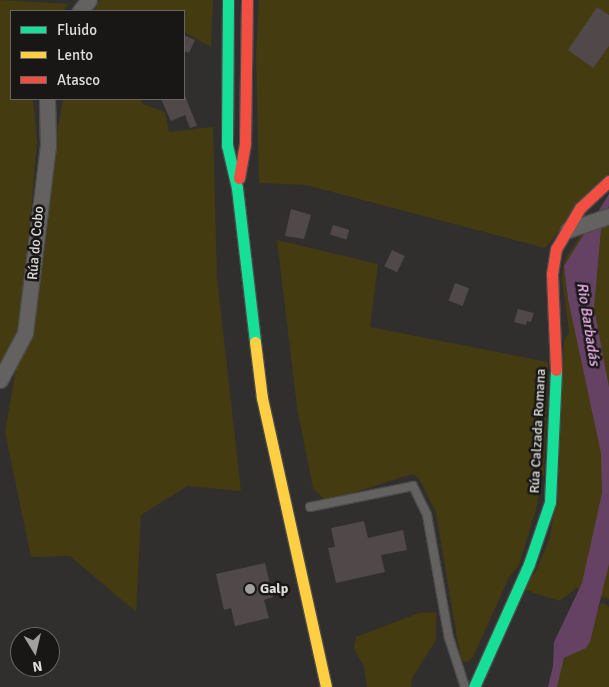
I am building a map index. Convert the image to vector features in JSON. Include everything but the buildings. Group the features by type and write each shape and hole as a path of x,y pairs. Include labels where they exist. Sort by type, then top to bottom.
{"main road":[{"path":"228,0 227,145 237,188 262,398 326,687"},
{"path":"237,188 245,143 247,0"},
{"name":"Rúa Calzada Romana","path":"474,687 529,564 550,502 556,389 552,274 556,249 580,208 609,180"},
{"path":"242,341 251,316"}],"street":[{"path":"81,10 89,0"},
{"name":"Rúa do Cobo","path":"0,380 25,333 48,146 47,100"},
{"path":"568,230 609,216"}],"lane":[{"path":"310,507 413,486 427,515 449,638 465,687"}],"shaded area":[{"path":"0,0 68,4 65,10 10,10 10,100 33,100 37,141 26,272 16,338 0,368"},
{"path":"100,0 213,0 211,47 185,33 185,10 94,10"},
{"path":"259,0 609,0 609,173 545,248 306,185 259,183 256,53"},
{"path":"63,100 141,100 142,104 165,112 169,132 213,127 217,278 241,491 187,486 141,515 136,612 70,556 31,557 5,432"},
{"path":"609,226 609,599 576,588 560,601 522,589 536,571 549,540 558,491 564,341 569,332 562,278 564,261 580,236"},
{"path":"277,240 378,264 370,327 548,362 544,475 540,480 537,506 519,565 509,577 473,657 468,662 462,661 458,643 436,512 418,477 412,474 335,499 325,500 313,488 297,407"},
{"path":"602,602 609,607 609,687 557,687 563,661 594,625 595,615"},
{"path":"436,612 436,640 412,678 411,687 367,687 364,667 354,649 356,637 419,613"}],"water":[{"name":"Rio Barbadás","path":"609,194 609,206 601,229 594,308 609,387 609,564 590,642 586,648 564,658 557,687 548,687 553,666 554,642 582,583 602,493 601,453 568,299 564,266"}],"traffic: fast":[{"path":"228,0 227,145 237,188 255,342"},
{"path":"474,687 529,564 550,502 556,370"}],"traffic: slow":[{"path":"255,342 262,398 326,687"}],"traffic: jam":[{"path":"239,178 245,143 247,0"},
{"path":"556,370 552,274 556,249 580,208 609,181"}],"place":[{"name":"Galp","path":"250,589"}]}
